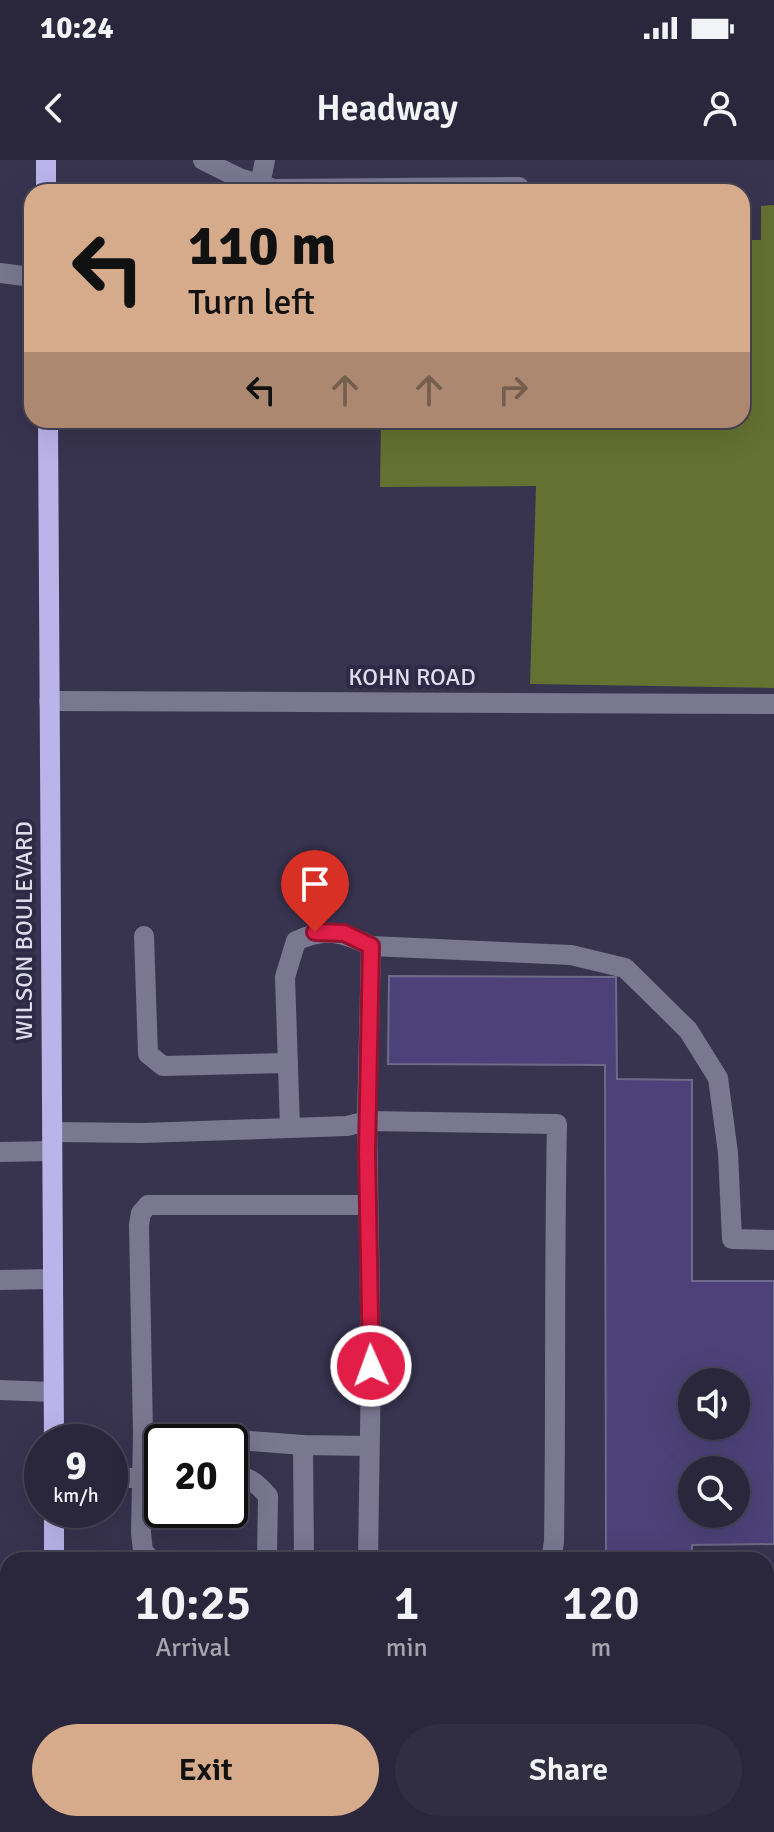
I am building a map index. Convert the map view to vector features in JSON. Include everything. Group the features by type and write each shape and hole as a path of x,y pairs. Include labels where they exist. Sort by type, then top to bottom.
{"main road":[{"path":"46,160 46,184"},
{"name":"WILSON BOULEVARD","path":"48,428 54,1424"},
{"path":"54,1528 54,1552"}],"street":[{"path":"203,160 257,184"},
{"path":"260,184 265,160"},
{"path":"0,273 24,276"},
{"name":"KOHN ROAD","path":"49,701 774,704"},
{"path":"290,1127 285,977 296,941 315,932 344,933 371,946 571,955 625,968 688,1030 718,1078 728,1153 732,1239 774,1240"},
{"path":"144,936 148,1054 163,1066 288,1063"},
{"path":"368,1552 371,1366 367,1121 371,946"},
{"path":"0,1152 52,1141 143,1133 347,1126 367,1121 557,1124 557,1363 552,1552"},
{"path":"144,1440 139,1225 141,1213 148,1205 368,1205"},
{"path":"0,1280 53,1279"},
{"path":"0,1390 53,1392"},
{"path":"143,1433 303,1445 368,1446"},
{"path":"303,1445 304,1552"},
{"path":"248,1478 268,1496 267,1552"},
{"path":"144,1552 145,1528"}],"green space":[{"path":"774,205 774,688 530,684 536,486 380,487 381,428 750,428 750,240 761,240 761,206"}],"building":[{"path":"389,976 616,977 617,1079 692,1080 692,1281 774,1281 774,1544 692,1545 692,1552 606,1552 605,1065 388,1064"}],"route":[{"path":"315,932 344,933 371,946 367,1153 371,1366"}]}
